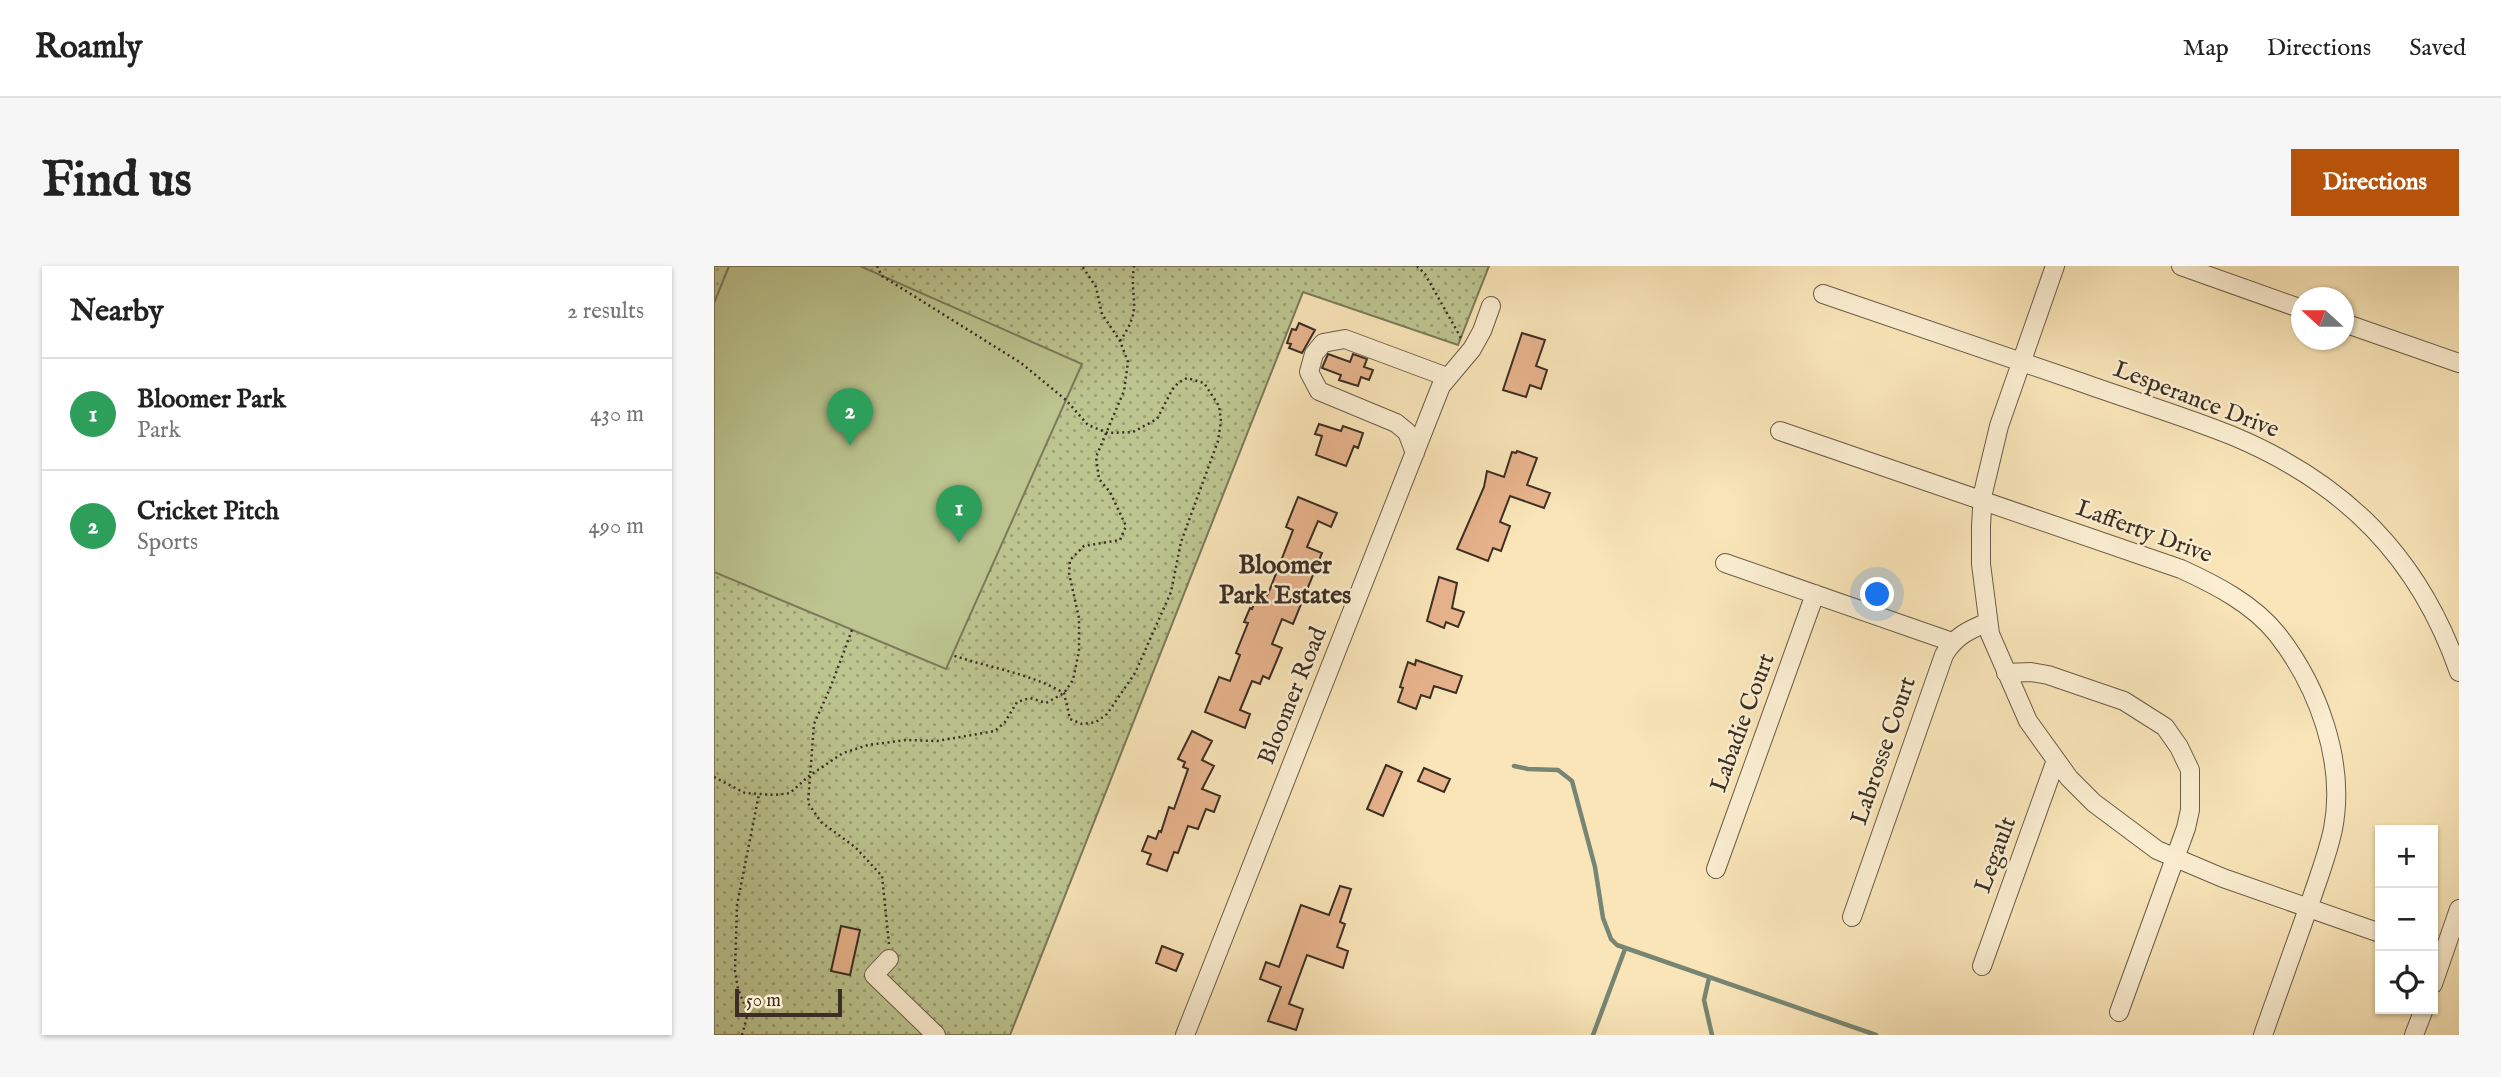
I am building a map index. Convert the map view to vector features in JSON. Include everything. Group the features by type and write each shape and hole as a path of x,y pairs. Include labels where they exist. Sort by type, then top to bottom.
{"street":[{"path":"2055,266 1996,439 1982,501 1981,564 1990,634 2028,721 2056,760 2094,803 2157,849 2223,878 2375,931"},
{"path":"2181,266 2291,305"},
{"name":"Lesperance Drive","path":"1823,294 2233,436 2305,473 2334,493 2364,520 2412,574 2443,632 2459,673"},
{"name":"Bloomer Road","path":"1185,1035 1415,453 1447,377 1461,364 1482,331 1491,306"},
{"path":"2354,327 2459,363"},
{"path":"1415,453 1407,432 1396,424 1319,391 1309,372 1314,355 1323,343 1345,339 1447,377"},
{"name":"Lafferty Drive","path":"1780,430 2181,569 2217,586 2247,606 2277,633 2317,701 2328,736 2336,805 2333,828 2308,908 2263,1035"},
{"path":"1725,564 1952,642 1965,632 1988,622"},
{"name":"Labadie Court","path":"1716,869 1815,594"},
{"name":"Labrosse Court","path":"1852,918 1936,676 1952,642"},
{"path":"2007,673 2031,672 2061,679 2124,701 2165,727 2190,770 2190,810 2119,1012"},
{"name":"Legault","path":"1982,966 2056,760"},
{"path":"2438,972 2459,909"},
{"path":"889,959 874,975 936,1035"},
{"path":"2414,1035 2422,1014"}],"path":[{"path":"877,266 882,276 1021,363 1066,400 1087,425 1108,433 1133,432 1157,419 1172,390 1187,378 1204,383 1219,406 1221,421 1218,441 1181,542 1171,592 1135,673 1107,714 1096,722 1082,724 1070,719 1064,693"},
{"path":"714,777 745,793 790,793 809,776 843,753 868,745 906,740 937,741 995,731 1005,722 1017,702 1030,698 1046,703 1064,693 1073,680 1079,651 1079,618 1069,573 1070,559 1084,546 1120,540 1126,526 1110,492 1099,479 1097,457 1124,391 1128,362 1120,341 1102,314 1096,287 1082,266"},
{"path":"1120,341 1130,326 1136,308 1133,266"},
{"path":"1417,266 1456,326 1463,344 1461,364"},
{"path":"852,629 814,724 808,803 821,822 855,847 882,876 889,959"},
{"path":"952,655 1032,677 1064,693"},
{"path":"742,1035 748,1013 737,989 735,971 737,905 759,794"}],"green space":[{"path":"714,266 1489,266 1458,345 1303,292 1010,1035 714,1035"},
{"path":"729,266 860,266 1082,364 946,669 714,572 714,303"}],"building":[{"path":"1299,323 1315,330 1302,353 1289,348 1291,344 1287,343 1292,329 1296,330"},
{"path":"1522,333 1545,340 1536,366 1547,370 1541,389 1530,385 1526,397 1503,390"},
{"path":"1328,354 1350,362 1353,354 1367,359 1364,367 1373,370 1369,380 1361,377 1358,386 1339,380 1341,375 1322,368"},
{"path":"1319,424 1341,431 1343,426 1363,433 1358,448 1354,446 1346,466 1316,455 1322,436 1315,434"},
{"path":"1517,451 1537,458 1527,485 1550,493 1544,508 1510,496 1500,522 1510,526 1501,551 1493,548 1488,561 1457,549 1484,487 1487,471 1504,477 1512,452"},
{"path":"1298,497 1337,513 1331,527 1318,521 1307,547 1322,553 1293,624 1282,619 1272,644 1282,648 1269,679 1263,676 1260,684 1252,681 1240,710 1250,714 1245,728 1205,712 1219,677 1230,681 1240,655 1236,653 1248,623 1244,622 1250,608 1252,609 1257,596 1264,599 1268,594 1293,530 1286,527"},
{"path":"1439,577 1457,583 1452,608 1464,612 1458,627 1446,622 1444,628 1427,621"},
{"path":"1416,660 1462,676 1456,693 1434,686 1430,698 1421,695 1416,709 1398,702 1408,662 1415,665"},
{"path":"1192,731 1212,741 1202,760 1214,766 1202,789 1220,796 1214,812 1206,809 1198,829 1188,826 1178,853 1174,852 1167,871 1147,864 1151,854 1142,851 1148,836 1156,839 1159,831 1161,832 1169,807 1174,809 1188,769 1183,767 1185,762 1178,759"},
{"path":"1386,765 1402,772 1383,816 1367,809"},
{"path":"1424,768 1450,779 1444,792 1418,781"},
{"path":"1340,886 1351,889 1340,922 1345,924 1337,947 1348,951 1343,968 1307,955 1289,1004 1303,1009 1296,1030 1268,1021 1281,987 1260,979 1266,962 1279,967 1301,905 1329,915"},
{"path":"841,926 860,930 850,975 831,971"},
{"path":"1162,946 1183,954 1176,971 1156,963"}],"waterway":[{"path":"1514,766 1558,770 1572,781 1595,867 1603,918 1611,939 1617,945 1876,1035"},
{"path":"1593,1035 1625,949"},
{"path":"1709,978 1704,1000 1712,1035"}],"place":[{"name":"Cricket Pitch","path":"850,446"},
{"name":"Bloomer Park","path":"959,543"}],"district":[{"name":"Bloomer Park Estates","path":"1285,580"}]}
